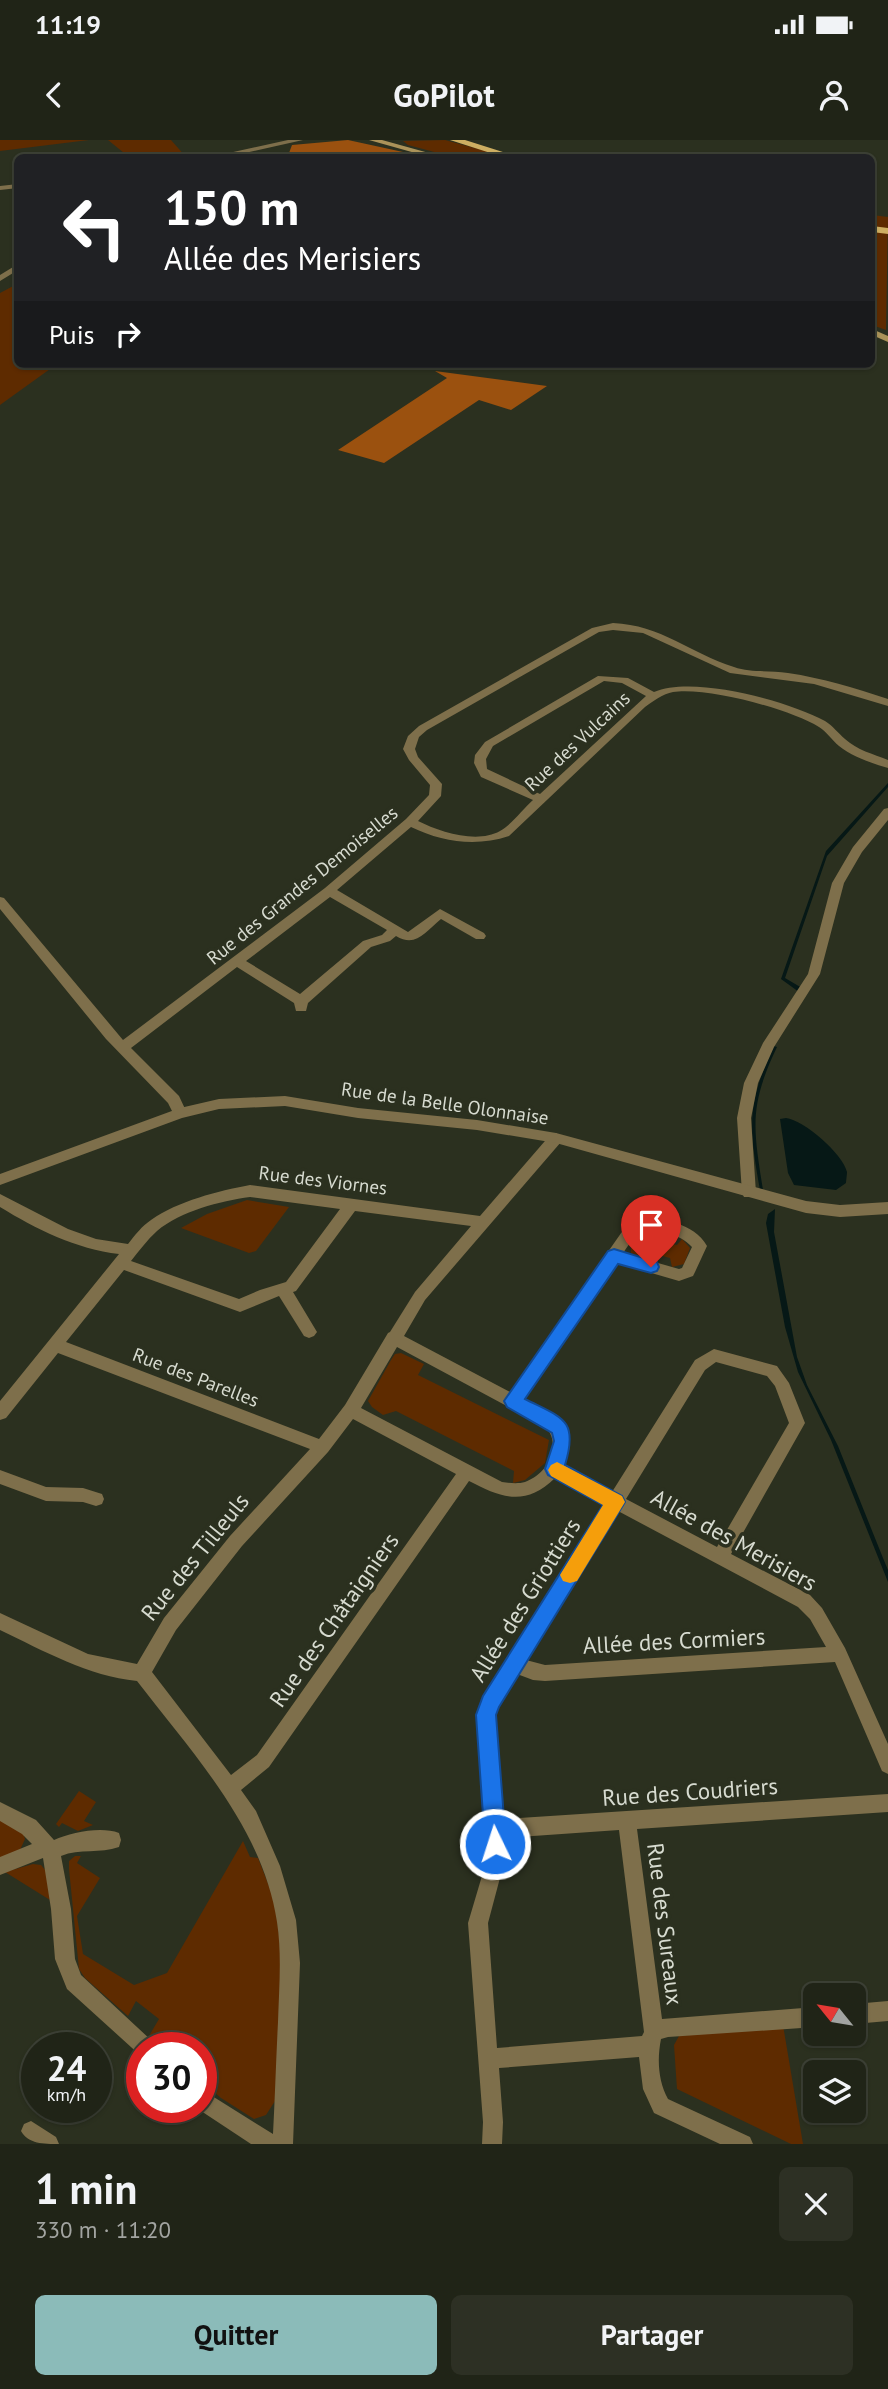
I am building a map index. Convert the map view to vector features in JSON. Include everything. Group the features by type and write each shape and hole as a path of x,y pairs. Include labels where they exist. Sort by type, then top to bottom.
{"main road":[{"path":"373,140 426,154"},
{"path":"398,140 409,150"},
{"path":"456,140 504,154"}],"street":[{"path":"228,154 295,140"},
{"name":"Rue des Grandes Demoiselles","path":"122,1048 329,891 410,822 435,796 436,784 413,758 409,749 415,736 424,728 605,626 635,627 734,671 791,676 888,703"},
{"path":"542,799 480,769 481,756 489,744 602,678 624,680 654,696"},
{"name":"Rue des Vulcains","path":"410,822 436,833 482,839 505,833 641,705 654,696 672,690 697,689 763,703 819,722 832,730 842,744 888,764"},
{"path":"749,1193 744,1118 751,1083 768,1046 814,974 838,883 857,850 888,812"},
{"path":"329,891 409,938 440,913 480,936"},
{"path":"0,901 122,1048 174,1100 180,1113"},
{"path":"237,961 301,1005 367,944 386,937 395,930"},
{"name":"Rue de la Belle Olonnaise","path":"0,1180 180,1113 219,1104 285,1101 372,1114 477,1125 556,1138 806,1207 840,1210 888,1208"},
{"name":"Rue des Tilleuls","path":"142,1673 160,1637 236,1541 322,1447 351,1410 420,1296 556,1138"},
{"name":"Rue des Viornes","path":"0,1413 154,1224 234,1192 258,1191 483,1222"},
{"path":"0,1200 84,1242 107,1248 240,1306 291,1287 352,1203"},
{"path":"513,1401 638,1220 686,1233 696,1238 700,1246 688,1272 679,1275 614,1256"},
{"path":"283,1289 309,1332"},
{"path":"351,1410 500,1489 518,1490 532,1487 554,1469 564,1441 560,1429 552,1422 393,1337"},
{"name":"Rue des Parelles","path":"55,1345 322,1447"},
{"name":"Allée des Griottiers","path":"492,2144 478,1923 496,1859 486,1715 490,1702 700,1365 707,1358 722,1355 772,1371 781,1383 797,1423 720,1557"},
{"name":"Allée des Merisiers","path":"554,1469 804,1601 815,1610 839,1654 888,1765"},
{"name":"Rue des Châtaigniers","path":"229,1787 253,1771 262,1761 467,1471"},
{"path":"0,1477 46,1494 83,1495 96,1499"},
{"path":"0,1621 100,1667 122,1673 142,1673 229,1787 260,1841 273,1873 286,1920 290,1963 283,2144"},
{"name":"Allée des Cormiers","path":"514,1664 533,1672 545,1673 839,1654"},
{"name":"Rue des Coudriers","path":"494,1829 888,1803"},
{"path":"0,1811 29,1827 49,1849 69,1973 82,1990 128,2032"},
{"name":"Rue des Sureaux","path":"627,1821 651,2039 654,2096 661,2106 743,2144"},
{"path":"0,1866 70,1843 112,1840"},
{"path":"866,2013 888,2011"},
{"path":"488,2059 651,2039 668,2027 803,2018"},
{"path":"217,2109 270,2144"},
{"path":"31,2131 49,2144"}],"shaded area":[{"path":"0,140 89,140 0,151"},
{"path":"108,140 171,140 183,154 125,154"},
{"path":"348,140 412,154 290,154 292,145"},
{"path":"445,140 497,154 442,154 408,145 403,141"},
{"path":"875,215 888,217 886,330 875,326"},
{"path":"14,286 14,368 51,368 0,405 0,293"},
{"path":"435,371 547,386 511,410 479,400 384,463 338,450 447,378"},
{"path":"888,783 888,787 827,856 785,978 802,988 799,992 781,979 826,851"},
{"path":"774,1046 777,1047 762,1085 756,1117 763,1190 760,1190 752,1117 758,1085"},
{"path":"786,1118 812,1131 831,1148 847,1172 846,1183 836,1190 794,1185 788,1173 780,1119"},
{"path":"247,1200 289,1207 256,1251 249,1253 181,1228 207,1214"},
{"path":"775,1209 774,1232 797,1357 807,1385 838,1446 888,1570 888,1582 831,1440 798,1372 785,1327 766,1223 768,1214"},
{"path":"646,1229 653,1230 653,1239 677,1245 682,1239 690,1248 684,1264 672,1267 670,1258 647,1252 637,1256 631,1253 631,1248"},
{"path":"401,1353 424,1364 418,1375 549,1440 545,1463 525,1480 513,1483 514,1471 396,1411 383,1415 372,1407 368,1401 395,1354"},
{"path":"79,1791 96,1802 84,1821 93,1825 78,1831 62,1823 59,1827 56,1824"},
{"path":"0,1819 23,1833 25,1839 20,1850 0,1858"},
{"path":"243,1841 250,1857 258,1858 274,1899 283,1961 275,2101 266,2115 254,2119 217,2095 217,2032 151,2032 159,2019 136,2001 128,2016 85,1978 79,1969 69,1869 69,1861 75,1856 81,1856 77,1863 100,1878 77,1916 83,1954 134,1985 167,1973"},
{"path":"33,1864 41,1865 46,1871 50,1900 5,1872"},
{"path":"783,2025 803,2144 791,2144 677,2089 674,2045 679,2036"}],"slow traffic":[{"path":"557,1470 615,1502 570,1575"}],"route":[{"path":"495,1844 486,1715 490,1702 615,1502 554,1469 564,1441 560,1429 513,1401 614,1256 651,1267"}]}
